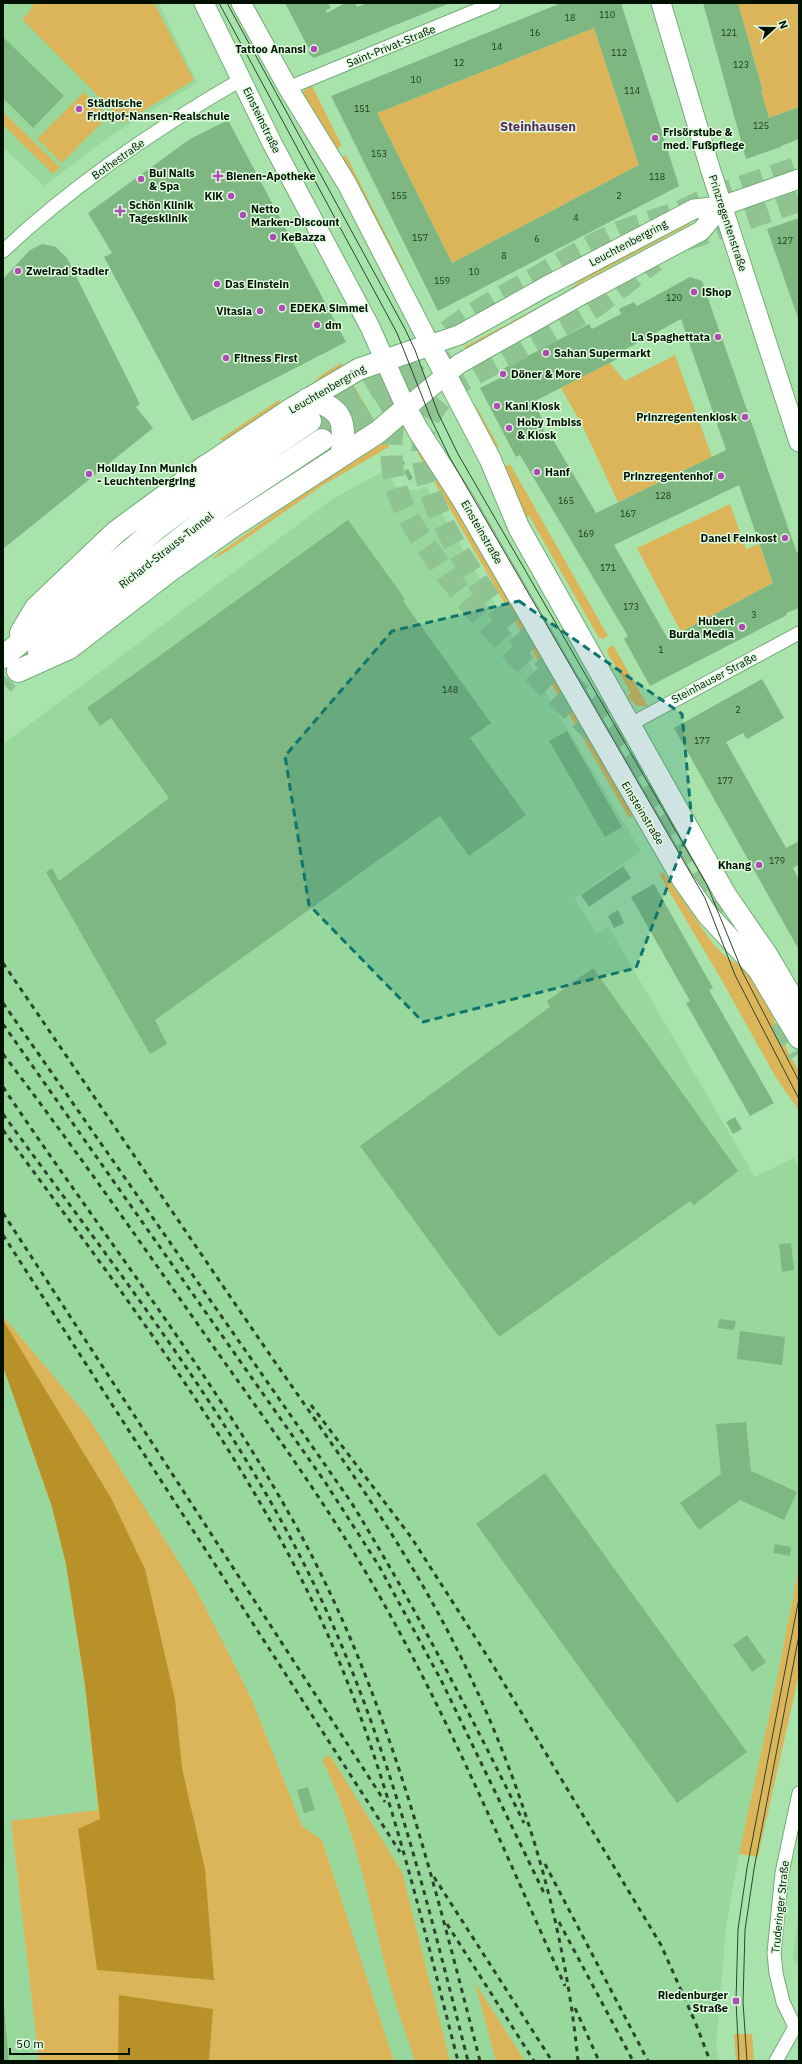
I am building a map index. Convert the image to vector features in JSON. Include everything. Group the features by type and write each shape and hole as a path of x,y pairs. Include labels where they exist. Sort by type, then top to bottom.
{"highway":[{"path":"308,398 330,406 341,418 344,431 342,454"},
{"path":"10,664 69,648 169,571 233,526 378,432 406,408"},
{"name":"Richard-Strauss-Tunnel","path":"10,664 157,528 208,490 310,421"},
{"name":"Richard-Strauss-Tunnel","path":"10,664 112,592 221,507 322,440"},
{"path":"10,664 36,608 116,532 206,466"}],"main road":[{"name":"Einsteinstraße","path":"204,3 272,143 370,328 406,408 418,430 463,500 683,880 707,914 758,969 799,1038"},
{"path":"242,3 288,88 348,184 445,376 490,459 506,502 519,528 609,685 629,725 725,894 767,955 799,1009"},
{"name":"Prinzregentenstraße","path":"661,3 722,206 795,416 799,442"},
{"name":"Leuchtenbergring","path":"206,466 308,398 359,369 384,359 459,335 545,287 694,209 722,206 799,179"},
{"path":"406,408 459,364 701,231 722,206"}],"street":[{"name":"Saint-Privat-Straße","path":"288,88 494,3"},
{"name":"Bothestraße","path":"3,251 50,210 98,172 140,143 242,79"},
{"name":"Steinhauser Straße","path":"629,725 799,633"},
{"name":"Truderinger Straße","path":"776,2061 797,2026 783,2002 776,1973 774,1952 782,1873 799,1793"}],"highlighted area":[{"path":"519,601 682,714 692,823 636,968 423,1022 309,905 285,756 392,631"}],"shaded area":[{"name":"Städtische Fridtjof-Nansen-Realschule","path":"3,3 159,3 197,83 112,135 44,186 3,147"},
{"path":"34,3 154,3 194,80 121,124 120,118 22,19 28,14"},
{"path":"738,3 799,3 799,107 769,118 761,91 763,90"},
{"path":"594,28 639,165 452,263 377,113"},
{"path":"311,84 342,146 337,149 302,93"},
{"path":"84,92 108,116 62,163 37,139"},
{"path":"3,112 60,167 53,174 3,125"},
{"path":"346,155 403,268 397,268 343,165 343,157"},
{"path":"690,221 690,224 580,283 574,291 466,350 464,347 569,291 585,275"},
{"path":"675,355 712,457 618,502 582,425 561,388 609,362 625,381"},
{"path":"341,363 345,369 320,384 317,378"},
{"path":"367,377 382,377 395,404 386,412"},
{"path":"352,382 374,420 362,429 359,424 357,414 346,399 338,392"},
{"path":"279,400 283,406 230,441 219,440"},
{"path":"476,406 499,447 493,447 472,408"},
{"path":"305,411 333,414 333,445 329,449"},
{"path":"386,441 389,447 323,485 228,551 213,559 215,556 300,496"},
{"path":"421,449 456,506 634,815 629,818 417,452"},
{"path":"510,464 608,636 603,639 599,638 529,516 525,518 503,468"},
{"path":"387,469 396,487 417,491 426,486 552,703 641,851 574,899 597,933 608,926 755,1177 794,1158 799,1166 799,1565 778,1675 739,1854 726,1928 716,2049 720,2061 394,2061 322,1840 302,1826 252,1700 88,1417 3,1316 3,744 331,500"},
{"path":"730,504 746,549 759,544 773,583 681,632 637,548"},
{"path":"613,645 648,706 637,706 627,696 631,693 607,652 608,648"},
{"path":"663,872 714,945 727,958 743,967 765,999 788,1052 799,1071 799,1111 775,1076 721,979 659,874"},
{"path":"3,1316 88,1417 197,1591 252,1700 302,1826 322,1840 394,2061 39,2061 11,1821 98,1810 85,1685 66,1564 52,1507 3,1366"},
{"path":"3,1320 111,1498 145,1569 175,1699 182,1768 205,1869 214,1980 97,1970 78,1829 100,1819 85,1685 66,1564 52,1507 3,1366"},
{"path":"3,1366 52,1507 66,1564 85,1685 98,1811 11,1821 39,2061 3,2061"},
{"path":"799,1565 799,1674 758,1857 739,1854 778,1675"},
{"path":"330,1755 402,1872 450,2061 415,2061 391,1988 353,1839 334,1785 322,1760"},
{"path":"799,1909 799,1967 793,1959"},
{"path":"475,1983 525,2061 496,2061"},
{"path":"119,1995 213,2009 209,2061 118,2061"},
{"path":"734,2034 752,2034 754,2061 736,2061"}],"building":[{"path":"285,3 328,3 331,8 326,10 327,13 345,3 356,3 357,7 367,3 450,3 314,58 309,54 309,49"},
{"path":"561,3 621,3 679,186 438,311 331,96","holes":["594,28 639,165 452,263 377,113"]},
{"path":"703,3 738,3 763,91 761,91 769,118 799,107 799,139 746,159"},
{"path":"3,37 64,96 33,128 3,98"},
{"name":"Das Einstein","path":"228,120 346,342 192,421 104,257 112,253 88,213 190,139"},
{"path":"799,218 799,321 767,229"},
{"path":"42,244 56,247 67,258 140,404 136,407 153,428 3,549 3,279 30,250"},
{"name":"Prinzregentenhof","path":"690,277 702,281 797,553 799,552 799,608 786,613 787,615 650,686 624,639 628,636 520,455 516,457 480,388 500,378 497,372 589,324 592,329 621,314 619,309 634,302 637,306","holes":["681,319 726,450 596,513 552,438 550,440 544,431 540,422 543,420 536,407 540,405 537,400 619,358 617,354","739,485 773,583 668,639 614,545"]},
{"path":"402,458 405,464 390,473 386,467"},
{"path":"408,469 413,478 409,481 404,471"},
{"path":"348,520 400,592 405,600 403,601 491,723 470,738 526,815 469,856 440,816 155,1020 167,1044 150,1054 46,872 52,868 59,881 169,798 111,718 100,726 87,708"},
{"path":"762,679 784,718 747,739 743,733 726,742 786,848 799,841 799,864 793,868 799,880 799,950 674,728"},
{"path":"567,731 622,827 605,837 549,741"},
{"path":"623,866 631,878 589,907 581,895"},
{"path":"654,884 713,988 709,990 774,1103 750,1116 686,1003 690,1001 631,897"},
{"path":"618,910 624,923 614,928 608,916"},
{"path":"593,968 738,1171 694,1205 690,1201 499,1337 360,1146 550,1007 547,1001"},
{"path":"735,1117 742,1129 733,1134 726,1122"},
{"path":"791,1243 794,1270 782,1272 779,1244"},
{"path":"719,1319 736,1321 734,1330 718,1328"},
{"path":"740,1331 785,1337 782,1365 737,1359"},
{"path":"746,1422 751,1471 797,1492 784,1520 740,1500 699,1530 680,1503 721,1474 716,1424"},
{"path":"545,1473 747,1752 677,1803 476,1524"},
{"path":"775,1544 791,1547 790,1556 773,1553"},
{"path":"747,1635 766,1662 752,1672 733,1645"},
{"path":"308,1787 315,1810 304,1813 297,1790"},
{"path":"4,2008 9,2061 3,2061"}],"tunnel":[{"path":"681,211 711,197 799,167"},
{"path":"685,240 799,201"},
{"path":"596,734 536,676 479,615 444,571 418,534 402,504 395,484 391,447 394,418 402,385 410,370 420,356 454,326 497,299 582,250 626,229 677,213"},
{"path":"647,768 613,726 514,629 479,583 463,559 435,505 426,478 423,453 427,422 441,400 456,385 596,306 655,261"},
{"path":"322,440 458,358"},
{"path":"310,421 410,365"},
{"path":"3,684 8,679"},
{"path":"622,763 644,790 717,915"},
{"path":"780,1022 799,1054"}],"tram line":[{"path":"219,3 397,333 431,419 450,458 705,898 735,975 799,1099"},
{"path":"227,3 405,329 415,350 438,413 458,454 707,885 743,973 799,1081"},
{"path":"739,2061 736,2001 738,1929 747,1868 799,1598"},
{"path":"747,2061 743,2002 745,1930 754,1869 799,1635"}],"railway":[{"path":"3,963 354,1476 401,1549 444,1624 470,1676 493,1728 514,1782 532,1836 548,1891 561,1947 571,2004 578,2061"},
{"path":"3,1003 351,1502 420,1621 524,1823"},
{"path":"3,1024 325,1482 379,1566 441,1680 545,1895"},
{"path":"3,1054 56,1124 269,1424 347,1541 393,1621 446,1723 495,1828 565,1986"},
{"path":"3,1087 192,1358 228,1413 296,1526 328,1589 357,1654 382,1720 405,1788 444,1924 480,2061"},
{"path":"3,1114 127,1283 206,1397 244,1456 279,1516 311,1578 338,1636 383,1755 420,1876 468,2061"},
{"path":"3,1130 134,1309 216,1431 255,1494 290,1558 323,1624 365,1730 400,1840 458,2061"},
{"path":"3,1213 385,1802"},
{"path":"3,1235 400,1852"},
{"path":"311,1405 411,1537 491,1662 661,1945 696,2024 710,2061"},
{"path":"545,1864 648,2061"},
{"path":"434,1877 552,2061"},
{"path":"559,1922 633,2061"},
{"path":"447,1924 534,2061"},
{"path":"575,2008 599,2061"}],"place":[{"name":"Tattoo Anansi","path":"314,49"},
{"name":"Städtische Fridtjof-Nansen-Realschule","path":"79,109"},
{"name":"Frisörstube & med. Fußpflege","path":"655,138"},
{"name":"Bienen-Apotheke","path":"218,176"},
{"name":"Bui Nails & Spa","path":"141,179"},
{"name":"KiK","path":"231,196"},
{"name":"Schön Klinik Tagesklinik","path":"120,211"},
{"name":"Netto Marken-Discount","path":"243,215"},
{"name":"KeBazza","path":"273,237"},
{"name":"Zweirad Stadler","path":"18,271"},
{"name":"Das Einstein","path":"217,284"},
{"name":"iShop","path":"694,292"},
{"name":"EDEKA Simmel","path":"282,308"},
{"name":"Vitasia","path":"260,311"},
{"name":"dm","path":"317,325"},
{"name":"La Spaghettata","path":"718,337"},
{"name":"Sahan Supermarkt","path":"546,353"},
{"name":"Fitness First","path":"226,358"},
{"name":"Döner & More","path":"503,374"},
{"name":"Kani Kiosk","path":"497,406"},
{"name":"Prinzregentenkiosk","path":"745,417"},
{"name":"Hoby Imbiss & Kiosk","path":"509,428"},
{"name":"Hanf","path":"537,472"},
{"name":"Holiday Inn Munich - Leuchtenbergring","path":"89,474"},
{"name":"Prinzregentenhof","path":"721,476"},
{"name":"Danel Feinkost","path":"785,538"},
{"name":"Hubert Burda Media","path":"742,627"},
{"name":"Khang","path":"759,865"},
{"name":"Riedenburger Straße","path":"736,2001"}],"district":[{"name":"Steinhausen","path":"538,126"}]}
